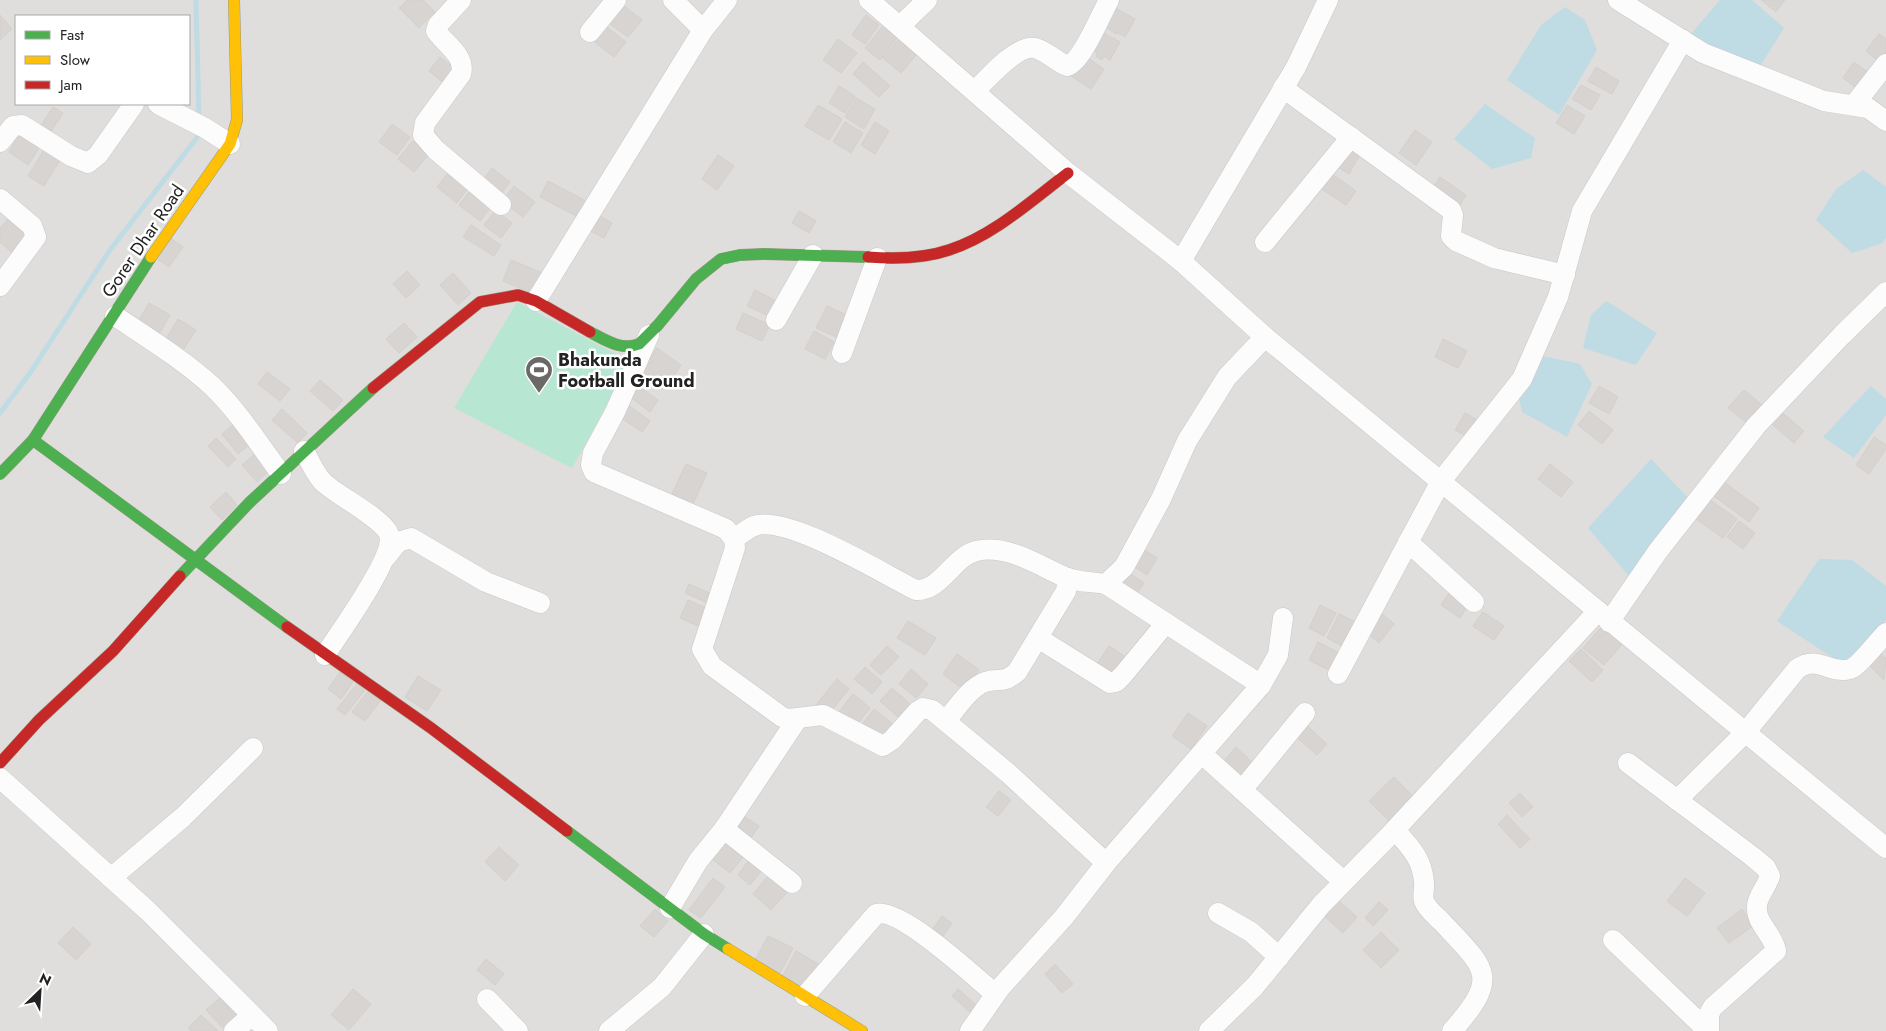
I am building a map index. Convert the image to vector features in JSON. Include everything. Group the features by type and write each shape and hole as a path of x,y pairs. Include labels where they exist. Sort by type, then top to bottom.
{"street":[{"name":"Gorer Dhar Road","path":"0,474 33,440 115,316 149,260 230,144 236,120 234,0"},
{"path":"461,0 438,25 436,31 460,58 463,65 461,74 425,123 423,135 436,150 501,205"},
{"path":"590,32 616,0"},
{"path":"674,0 703,30"},
{"path":"536,301 703,30 727,0"},
{"path":"869,0 1068,173 1181,261 1265,337 1886,848"},
{"path":"900,26 927,0"},
{"path":"975,91 1012,57 1027,48 1035,48 1066,66 1071,64 1083,49 1109,0"},
{"path":"1181,261 1306,49 1328,0"},
{"path":"1618,0 1703,53 1824,100 1868,108 1886,121"},
{"path":"1338,674 1442,481 1522,379 1558,298 1582,211 1683,40"},
{"path":"1854,106 1886,64"},
{"path":"1283,88 1451,210 1454,216 1451,236 1456,241 1494,258 1565,276"},
{"path":"0,142 13,126 22,124 71,156 88,163 98,155 133,105"},
{"path":"160,105 205,128 230,144"},
{"path":"1265,242 1351,137"},
{"path":"0,763 39,720 113,651 195,559 304,451 368,392 480,302 518,295 536,301 552,312 614,344 636,345 649,335 703,272 720,260 763,254 877,258 917,257 962,245 1001,221 1068,173"},
{"path":"0,199 32,226 36,237 0,286"},
{"path":"776,320 813,255"},
{"path":"842,353 877,258"},
{"path":"1208,1031 1255,986 1343,881 1603,616 1756,426 1842,335 1886,292"},
{"path":"115,316 188,366 213,387 237,414 281,474"},
{"path":"649,335 615,412 593,453 591,465 594,472 726,529 734,538 735,548 702,649 712,666 782,717 798,718 823,715 883,746 892,740 923,708 932,710 1008,773 1106,863"},
{"path":"1106,584 1124,567 1161,499 1187,441 1227,377 1265,337"},
{"path":"33,440 325,655 431,728 704,934 862,1031"},
{"path":"304,451 322,482 387,531 390,540 385,558"},
{"path":"734,538 754,526 766,525 784,528 827,544 916,590 924,590 933,585 960,560 975,551 989,550 1025,557 1068,578 1106,584 1261,685"},
{"path":"325,655 385,558 398,542 411,538 486,582 540,603"},
{"path":"1408,542 1474,602"},
{"path":"946,721 977,687 985,682 1006,681 1012,676 1038,638 1066,591 1068,578"},
{"path":"970,1031 995,994 1064,917 1106,863 1261,685 1278,654 1283,618"},
{"path":"1038,638 1110,683 1116,682 1124,675 1166,623"},
{"path":"1677,800 1745,733 1797,669 1804,664 1818,662 1834,668 1852,669 1886,633"},
{"path":"1242,790 1305,713"},
{"path":"670,908 698,861 724,829 798,718"},
{"path":"111,878 184,817 252,748"},
{"path":"1202,754 1343,881"},
{"path":"1628,763 1753,857 1766,868 1770,876 1756,906 1760,918 1775,944 1776,951 1713,1007 1709,1014 1708,1031"},
{"path":"0,778 148,911 268,1031"},
{"path":"724,829 792,883"},
{"path":"1395,830 1416,853 1422,864 1424,901 1473,955 1483,969 1483,983 1479,996 1452,1031"},
{"path":"805,996 876,914 881,912 897,917 912,927 995,994"},
{"path":"1218,913 1251,932 1279,957"},
{"path":"610,1031 662,986 704,934"},
{"path":"1613,940 1708,1031"},
{"path":"487,999 518,1031"},
{"path":"234,1031 251,1016"}],"shaded area":[{"path":"0,0 1886,0 1886,1031 0,1031"}],"green space":[{"name":"Bhakunda Football Ground","path":"517,302 631,362 572,468 454,408"}],"water":[{"path":"1720,0 1752,0 1784,28 1759,68 1702,46 1691,34"},
{"path":"1565,7 1585,20 1597,50 1559,115 1507,80 1541,25"},
{"path":"1485,104 1535,138 1531,158 1492,169 1454,139"},
{"path":"1863,170 1886,187 1886,237 1883,243 1852,253 1816,220 1836,189"},
{"path":"1606,301 1657,333 1636,365 1583,348 1591,315"},
{"path":"1534,354 1580,364 1592,384 1567,437 1522,412 1516,384"},
{"path":"1871,386 1886,399 1886,415 1854,458 1823,437"},
{"path":"1651,459 1691,501 1629,576 1588,528"},
{"path":"1819,559 1852,560 1886,586 1886,620 1847,667 1777,621"}],"building":[{"path":"407,0 423,0 435,12 419,28 399,8"},
{"path":"1761,0 1785,0 1776,12"},
{"path":"619,2 642,20 628,37 605,20"},
{"path":"1110,5 1135,19 1125,37 1117,32 1116,34 1100,23"},
{"path":"0,15 12,29 0,40"},
{"path":"866,15 879,25 865,44 852,35"},
{"path":"604,25 626,42 614,57 592,40"},
{"path":"883,26 897,38 880,60 865,48"},
{"path":"1098,30 1120,42 1110,60 1104,56 1102,60 1096,56 1097,53 1088,48"},
{"path":"1879,34 1886,39 1886,53 1879,62 1866,51"},
{"path":"838,39 857,53 841,73 823,60"},
{"path":"899,39 917,54 901,73 883,58"},
{"path":"1085,56 1104,69 1091,89 1071,76"},
{"path":"440,57 456,69 445,84 429,71"},
{"path":"863,62 890,86 879,97 853,74"},
{"path":"1854,62 1869,73 1858,89 1843,78"},
{"path":"1596,67 1619,81 1612,94 1588,81"},
{"path":"1581,85 1600,95 1591,110 1572,99"},
{"path":"839,86 855,96 845,113 829,103"},
{"path":"856,98 875,109 864,129 845,117"},
{"path":"818,105 842,119 829,140 805,126"},
{"path":"1567,105 1585,116 1574,134 1556,123"},
{"path":"53,107 63,113 48,136 38,130"},
{"path":"845,122 863,133 851,153 833,142"},
{"path":"875,122 889,131 875,154 861,145"},
{"path":"392,124 410,137 397,155 379,142"},
{"path":"1415,130 1432,142 1416,165 1399,153"},
{"path":"19,135 39,148 28,165 9,152"},
{"path":"413,141 429,154 414,172 398,159"},
{"path":"1345,146 1360,154 1349,174 1335,165"},
{"path":"44,150 60,160 44,186 28,176"},
{"path":"718,155 734,166 717,190 702,179"},
{"path":"492,168 510,182 498,198 480,184"},
{"path":"449,172 469,187 457,203 437,187"},
{"path":"1329,172 1356,191 1346,205 1319,187"},
{"path":"1440,177 1466,195 1459,206 1433,188"},
{"path":"548,181 588,202 580,218 540,197"},
{"path":"514,186 535,202 523,217 502,201"},
{"path":"471,190 492,205 480,221 459,205"},
{"path":"496,210 512,223 501,238 484,225"},
{"path":"799,211 816,221 809,233 792,223"},
{"path":"596,214 612,223 604,238 587,229"},
{"path":"8,219 29,239 15,255 0,242 0,228"},
{"path":"471,225 501,245 494,256 463,237"},
{"path":"170,238 183,247 169,267 156,258"},
{"path":"511,260 545,274 537,295 503,281"},
{"path":"407,271 420,285 406,298 393,284"},
{"path":"453,273 471,293 458,305 440,285"},
{"path":"755,290 778,302 771,317 747,306"},
{"path":"149,303 170,315 155,341 134,328"},
{"path":"827,306 851,317 841,339 816,328"},
{"path":"743,313 770,325 762,341 736,329"},
{"path":"178,319 196,330 181,353 164,342"},
{"path":"404,323 417,337 399,353 386,339"},
{"path":"814,331 834,342 825,359 805,349"},
{"path":"1443,339 1467,351 1458,368 1435,357"},
{"path":"657,348 681,365 665,389 640,373"},
{"path":"267,372 290,389 280,401 258,384"},
{"path":"320,380 343,400 333,411 310,391"},
{"path":"637,385 658,400 650,412 629,396"},
{"path":"1599,386 1618,397 1609,414 1589,403"},
{"path":"1744,390 1762,405 1747,423 1728,408"},
{"path":"628,405 650,421 642,432 620,417"},
{"path":"282,409 307,433 298,443 272,420"},
{"path":"1778,409 1804,431 1794,443 1768,421"},
{"path":"1589,411 1613,430 1602,444 1578,425"},
{"path":"1465,413 1483,423 1473,440 1455,430"},
{"path":"234,424 250,444 238,454 222,434"},
{"path":"1874,437 1886,445 1886,449 1869,474 1856,465"},
{"path":"216,438 236,459 228,467 208,446"},
{"path":"255,454 270,470 257,482 242,465"},
{"path":"686,464 707,473 693,504 672,494"},
{"path":"1550,464 1573,482 1561,497 1538,479"},
{"path":"1720,479 1759,508 1749,522 1710,493"},
{"path":"226,492 237,505 222,520 210,507"},
{"path":"1709,499 1737,519 1723,538 1695,518"},
{"path":"1739,521 1755,533 1743,549 1727,537"},
{"path":"1140,547 1157,558 1147,575 1130,564"},
{"path":"1126,571 1144,583 1135,597 1116,586"},
{"path":"689,584 714,595 710,604 685,593"},
{"path":"1450,592 1469,604 1460,618 1441,605"},
{"path":"688,600 706,608 698,626 680,618"},
{"path":"1320,605 1336,613 1324,636 1309,628"},
{"path":"1380,612 1394,624 1379,643 1365,631"},
{"path":"1483,612 1504,626 1494,640 1473,626"},
{"path":"1339,614 1356,622 1344,647 1327,638"},
{"path":"908,621 936,638 925,655 897,638"},
{"path":"1604,624 1624,642 1604,665 1583,648"},
{"path":"1318,642 1341,654 1332,672 1309,660"},
{"path":"887,646 899,657 881,675 870,665"},
{"path":"1109,646 1127,658 1113,679 1095,667"},
{"path":"1581,649 1603,670 1592,682 1569,661"},
{"path":"1877,650 1886,658 1884,680 1865,661"},
{"path":"957,654 979,670 964,690 943,674"},
{"path":"865,667 882,682 872,694 854,679"},
{"path":"911,669 928,684 916,698 899,684"},
{"path":"340,672 353,682 341,699 328,689"},
{"path":"418,676 441,690 427,711 405,697"},
{"path":"837,679 849,689 828,715 816,705"},
{"path":"357,684 365,690 345,715 337,709"},
{"path":"892,688 910,704 898,717 880,701"},
{"path":"368,691 381,700 365,721 352,712"},
{"path":"853,694 870,708 855,727 838,713"},
{"path":"874,709 894,725 881,741 861,726"},
{"path":"1188,713 1207,726 1191,749 1172,736"},
{"path":"1303,722 1327,744 1317,755 1292,733"},
{"path":"1236,747 1254,764 1240,780 1222,763"},
{"path":"1394,777 1414,797 1389,821 1369,801"},
{"path":"999,791 1011,800 998,816 986,807"},
{"path":"1520,793 1533,807 1522,817 1509,803"},
{"path":"1507,815 1530,839 1520,848 1498,824"},
{"path":"745,817 759,826 749,841 735,832"},
{"path":"720,837 744,856 730,873 706,854"},
{"path":"499,847 519,865 505,881 485,862"},
{"path":"749,860 762,870 750,885 738,875"},
{"path":"769,875 788,891 771,910 753,894"},
{"path":"713,878 725,887 701,918 689,910"},
{"path":"1685,878 1705,893 1687,916 1667,901"},
{"path":"1335,898 1357,917 1343,933 1321,913"},
{"path":"1379,902 1388,910 1373,926 1365,918"},
{"path":"655,909 668,921 654,937 640,926"},
{"path":"1742,909 1754,925 1729,943 1717,928"},
{"path":"942,916 952,923 938,944 927,937"},
{"path":"73,927 91,944 76,960 58,943"},
{"path":"1381,932 1399,950 1381,968 1363,950"},
{"path":"768,936 793,948 780,973 755,960"},
{"path":"796,951 820,965 807,990 782,977"},
{"path":"486,959 504,974 495,985 477,970"},
{"path":"1055,964 1073,984 1062,993 1045,974"},
{"path":"353,989 371,1004 349,1030 331,1015"},
{"path":"958,989 976,1005 970,1012 952,996"},
{"path":"220,998 240,1019 226,1031 206,1010"},
{"path":"201,1015 218,1031 191,1031 188,1028"}],"waterway":[{"path":"196,0 199,119"},
{"path":"0,413 30,373 110,250 199,135 199,130"}],"traffic: fast":[{"path":"590,332 620,345 633,346 639,344 658,325 696,279 721,259 740,255 764,254 868,257"},
{"path":"0,474 33,440 151,257"},
{"path":"180,576 249,503 373,388"},
{"path":"33,440 287,627"},
{"path":"567,831 704,934 728,949"}],"traffic: slow":[{"path":"151,257 230,144 237,120 234,0"},
{"path":"728,949 862,1031"}],"traffic: jam":[{"path":"868,257 919,257 939,253 965,244 1011,217 1068,173"},
{"path":"373,388 480,302 518,295 536,301 590,332"},
{"path":"0,763 39,720 113,651 180,576"},
{"path":"287,627 431,728 567,831"}],"place":[{"name":"Bhakunda Football Ground","path":"539,394"}]}
